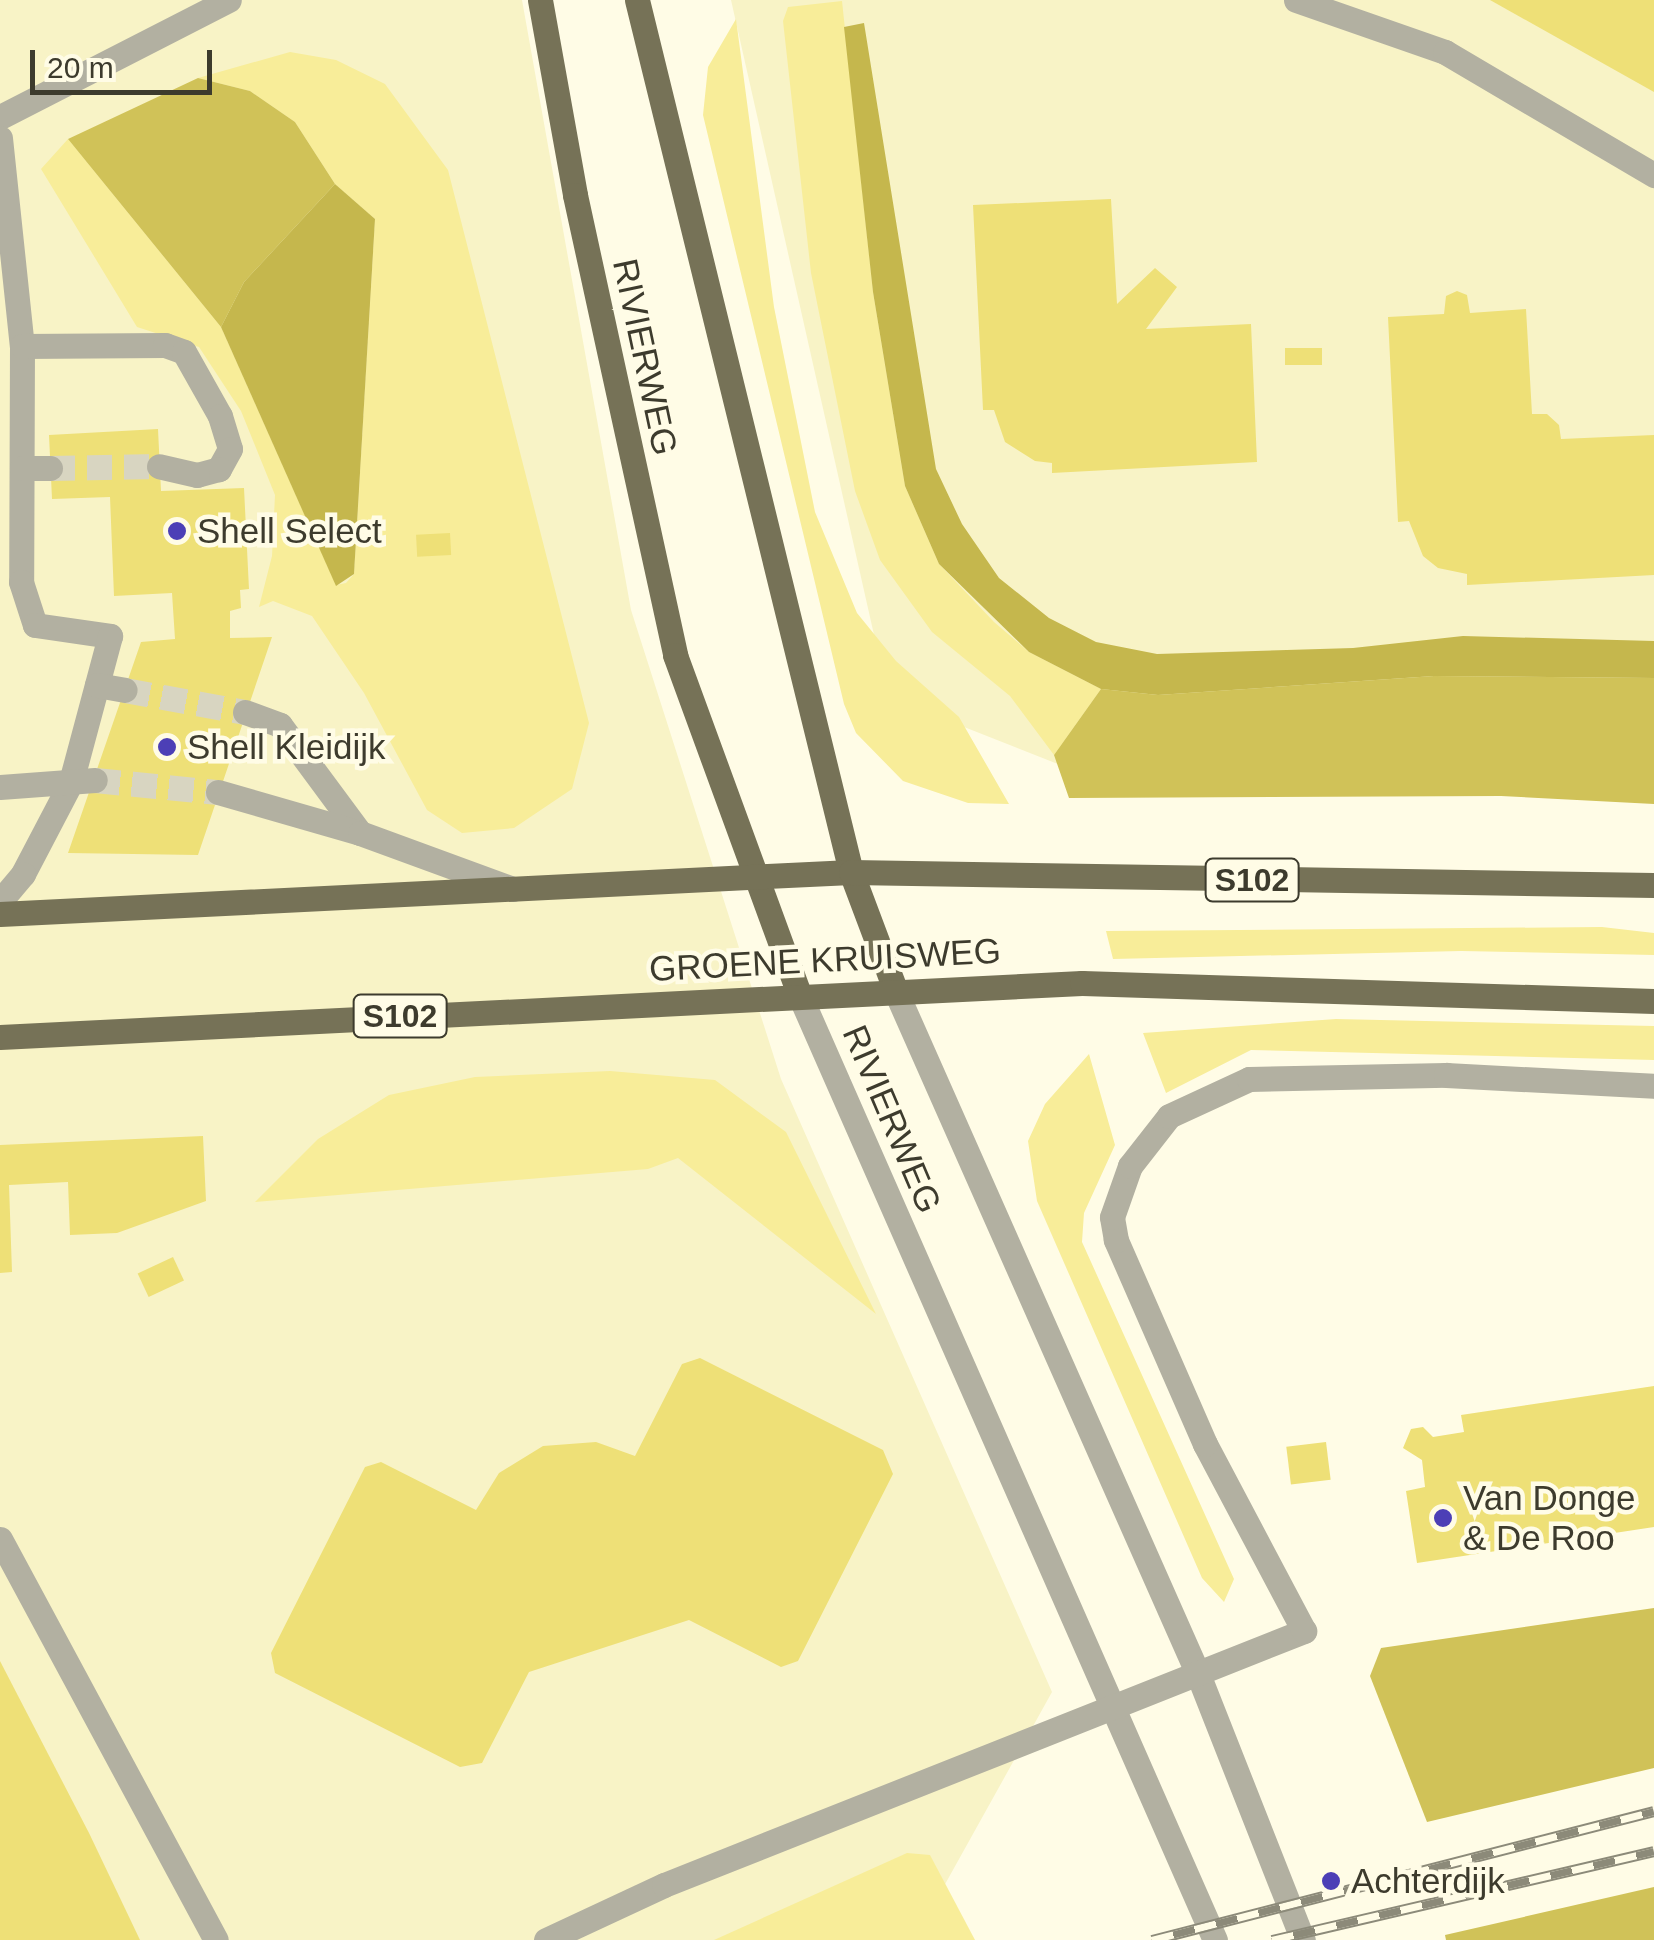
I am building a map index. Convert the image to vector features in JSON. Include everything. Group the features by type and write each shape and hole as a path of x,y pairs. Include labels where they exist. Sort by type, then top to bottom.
{"main road":[{"name":"RIVIERWEG","path":"540,0 674,655 800,996"},
{"name":"RIVIERWEG","path":"637,0 850,872 896,992"},
{"name":"S102","path":"0,914 755,880 850,872 1654,885"},
{"name":"GROENE KRUISWEG","path":"0,1037 1082,984 1654,1001"}],"street":[{"path":"0,117 228,0"},
{"path":"1296,0 1444,52 1654,175"},
{"path":"0,138 22,346 20,582 35,625 110,636 97,685 83,781 0,901"},
{"path":"22,346 165,345 184,352 220,416 230,449 219,468 197,475 159,466"},
{"path":"22,468 50,468"},
{"path":"97,685 126,690"},
{"path":"246,712 280,725 360,832"},
{"path":"0,788 83,781"},
{"path":"218,792 360,832 518,891"},
{"name":"RIVIERWEG","path":"896,992 1198,1674 1302,1940"},
{"name":"RIVIERWEG","path":"800,996 1110,1710 1215,1940"},
{"path":"546,1940 664,1885 1304,1631 1197,1427 1116,1240 1112,1216 1144,1141 1169,1116 1249,1078 1446,1075 1654,1086"},
{"path":"0,1538 216,1940"}],"shaded area":[{"path":"0,0 522,0 631,610 781,1079 1052,1692 924,1922 878,1940 0,1940"},
{"path":"731,0 1654,0 1654,765 1111,785 888,697"},
{"path":"842,1 873,292 905,486 939,564 994,622 1029,652 1101,689 1054,755 1010,696 932,632 880,560 855,491 811,273 783,21 788,7"},
{"path":"736,19 774,307 815,512 857,613 896,661 959,717 1009,804 968,803 903,781 856,733 844,704 703,115 708,67"},
{"path":"864,23 936,469 962,524 999,578 1049,618 1096,642 1157,654 1353,648 1463,636 1654,641 1654,678 1434,676 1158,695 1101,689 1029,652 939,564 905,486 873,292 844,27"},
{"path":"290,52 336,60 385,84 448,170 589,723 572,789 514,828 462,833 427,810 364,693 312,616 273,601 259,607 272,556 275,495 241,411 199,347 137,327 41,169 68,139 221,327 336,585 346,583 354,574 375,219 335,184 295,122 250,91 198,78"},
{"path":"198,78 250,91 295,122 335,184 244,282 221,327 68,139"},
{"path":"335,184 375,219 354,574 336,586 221,327 244,282"},
{"path":"1434,676 1654,678 1654,804 1501,796 1069,798 1054,755 1101,689 1158,695"},
{"path":"1602,927 1654,933 1654,955 1461,951 1113,959 1106,931"},
{"path":"1336,1019 1654,1026 1654,1060 1251,1050 1166,1093 1143,1033"},
{"path":"1089,1054 1115,1145 1084,1213 1082,1242 1234,1579 1224,1602 1202,1578 1037,1201 1028,1141 1045,1104"},
{"path":"610,1071 715,1080 786,1132 876,1314 678,1158 648,1169 255,1202 318,1139 389,1095 475,1077"},
{"path":"1654,1608 1654,1768 1427,1822 1370,1676 1381,1648"},
{"path":"907,1853 930,1855 975,1940 714,1940"},
{"path":"1654,1887 1654,1940 1446,1940 1445,1935"}],"building":[{"path":"1490,0 1654,0 1654,92"},
{"path":"1111,199 1117,304 1155,268 1177,287 1146,329 1251,324 1257,462 1052,473 1052,463 1035,461 1005,442 994,410 983,410 973,205"},
{"path":"1457,291 1467,295 1470,313 1526,309 1532,414 1547,414 1559,425 1561,439 1654,435 1654,575 1467,585 1467,574 1438,568 1423,556 1409,521 1398,522 1388,317 1444,314 1446,296"},
{"path":"1285,348 1322,348 1322,365 1285,365"},
{"path":"158,429 161,491 244,488 249,589 240,590 241,608 230,611 230,638 272,637 198,855 68,853 141,642 175,639 172,593 114,596 110,497 52,499 49,435"},
{"path":"450,533 451,555 417,557 416,535"},
{"path":"203,1136 206,1201 117,1233 70,1235 68,1182 9,1185 12,1272 0,1273 0,1145"},
{"path":"173,1257 184,1281 149,1297 138,1273"},
{"path":"700,1358 883,1450 893,1474 798,1661 781,1667 689,1620 529,1672 482,1763 460,1767 275,1673 271,1653 365,1467 381,1462 476,1510 499,1473 543,1446 596,1442 635,1456 682,1364"},
{"path":"1654,1386 1654,1527 1417,1563 1406,1491 1425,1487 1422,1460 1403,1448 1411,1429 1423,1427 1433,1437 1464,1432 1461,1415"},
{"path":"1326,1442 1331,1480 1291,1485 1286,1447"},
{"path":"0,1661 89,1833 140,1940 0,1940"}],"tunnel":[{"path":"50,468 159,466"},
{"path":"125,690 245,712"},
{"path":"95,780 218,792"}],"railway":[{"path":"1152,1940 1654,1811"},
{"path":"1272,1940 1654,1851"}],"place":[{"name":"Shell Select","path":"177,531"},
{"name":"Shell Kleidijk","path":"167,747"},
{"name":"Van Donge & De Roo","path":"1443,1518"},
{"name":"Achterdijk","path":"1331,1881"}]}
